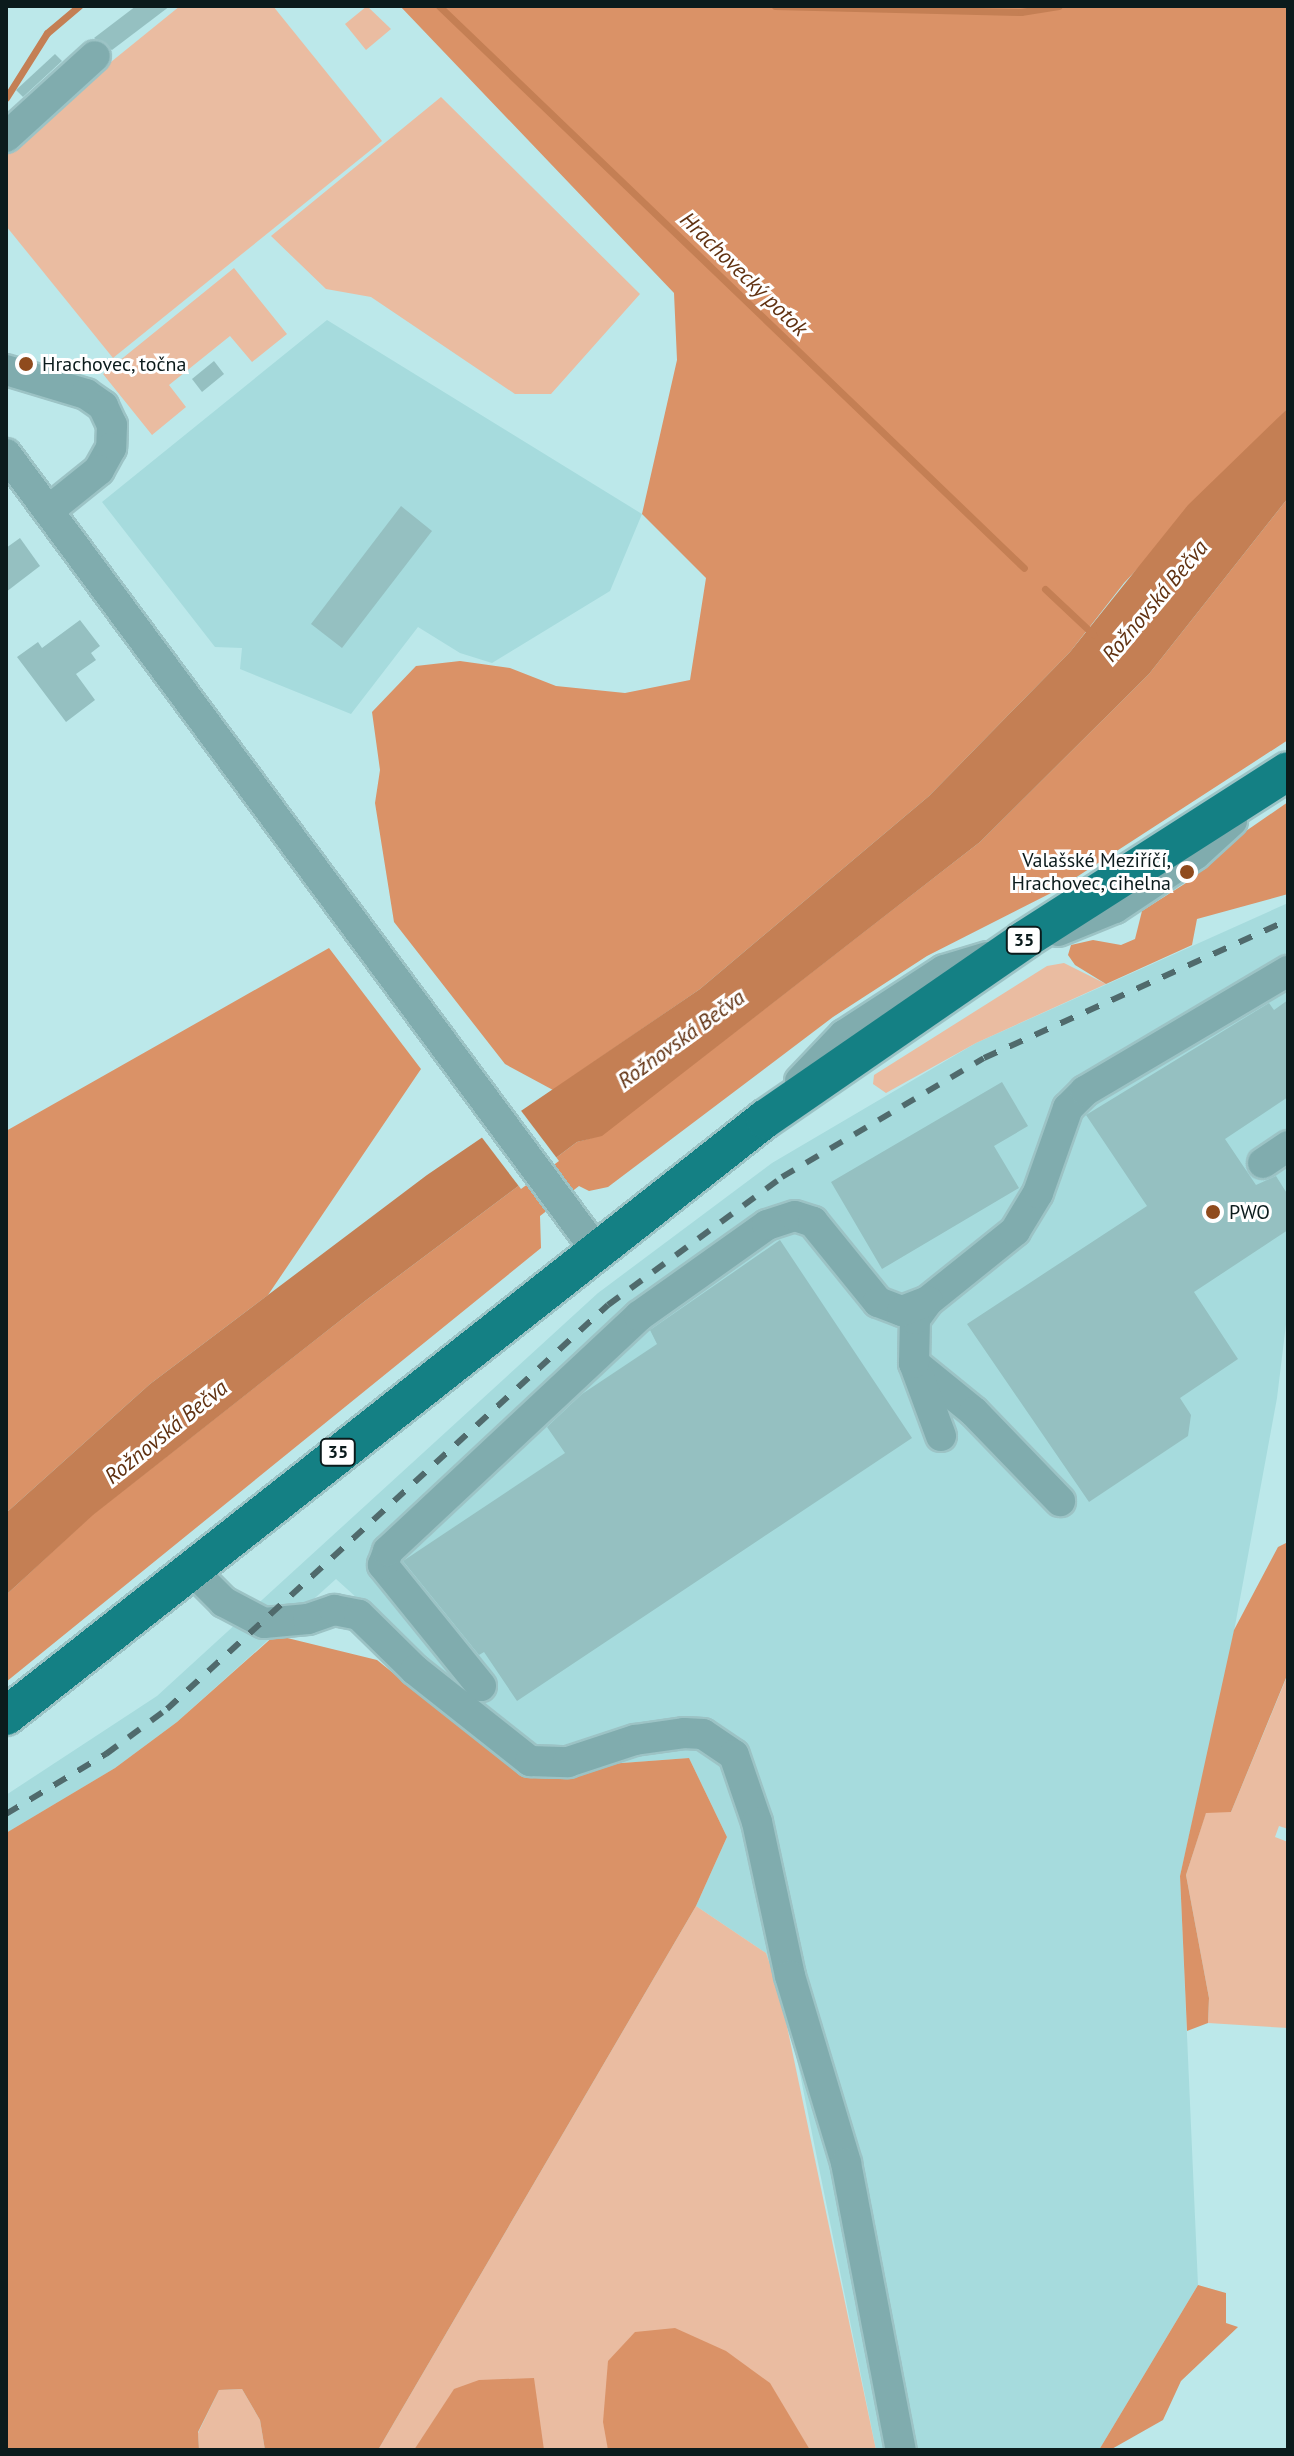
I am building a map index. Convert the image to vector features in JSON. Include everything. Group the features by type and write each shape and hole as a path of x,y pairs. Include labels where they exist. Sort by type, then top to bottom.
{"main road":[{"name":"35","path":"6,1716 765,1119 1022,942 1288,772"}],"street":[{"path":"6,137 95,56"},
{"path":"6,370 86,394 103,406 112,425 111,448 99,470 48,511"},
{"path":"6,454 596,1250"},
{"path":"941,1436 914,1363 915,1319 928,1301 1015,1231 1038,1193 1068,1108 1085,1091 1288,971"},
{"path":"481,1686 383,1565 388,1551 639,1316 767,1225 795,1216 813,1222 878,1302 902,1311 928,1301"},
{"path":"914,1363 974,1412 1060,1501"},
{"path":"191,1569 224,1602 264,1623 308,1619 334,1610 359,1615 415,1670 530,1761 568,1762 635,1740 684,1733 703,1734 734,1755 757,1822 790,1976 846,2163 901,2450"}],"shaded area":[{"path":"180,6 273,6 382,141 113,358 6,226 6,147"},
{"path":"367,6 391,29 366,50 345,24"},
{"path":"400,6 1288,6 1288,408 1124,583 1070,652 929,796 700,989 553,1090 505,1064 394,922 375,803 380,770 372,712 416,666 460,661 510,668 556,686 625,693 690,680 706,578 642,514 677,360 674,293"},
{"path":"441,97 640,294 551,394 515,394 371,297 326,289 271,236"},
{"path":"234,268 287,334 252,362 230,336 169,385 186,407 152,435 103,374"},
{"path":"327,320 642,514 610,591 492,663 460,653 418,627 351,714 240,669 242,648 215,647 102,502"},
{"path":"1288,498 1288,740 1055,891 927,956 833,1017 608,1187 589,1191 579,1186 540,1216 541,1248 6,1682 6,1595 92,1515 365,1301 577,1142 602,1135 980,842 1149,674"},
{"path":"1288,802 1288,894 1197,919 1192,945 1106,984 1075,965 1068,955 1071,945 1093,940 1121,945 1135,939 1142,911 1197,876 1204,860"},
{"path":"1288,903 1288,1308 1277,1398 1228,1664 1180,1876 1198,2285 1099,2450 876,2450 797,2059 766,1953 696,1906 727,1837 689,1758 515,1771 522,1747 336,1579 177,1722 115,1768 6,1833 6,1795 157,1696 598,1293 772,1163 976,1043"},
{"path":"329,948 421,1069 268,1295 150,1384 6,1513 6,1131"},
{"path":"1064,963 1106,984 976,1043 886,1093 873,1084 874,1075 1047,966"},
{"path":"1288,1542 1288,1673 1231,1812 1206,1813 1186,1875 1209,1998 1208,2023 1187,2031 1180,1876 1234,1630 1278,1547"},
{"path":"275,1635 377,1660 515,1771 689,1758 727,1837 696,1906 378,2450 265,2450 260,2420 242,2389 219,2390 198,2432 199,2450 6,2450 6,1833 115,1768 177,1722"},
{"path":"1288,1674 1288,1829 1279,1826 1275,1837 1288,1842 1288,2028 1208,2023 1209,1998 1186,1875 1206,1812 1231,1812"},
{"path":"696,1906 766,1953 780,1993 876,2450 378,2450"},
{"path":"1198,2285 1226,2293 1226,2323 1238,2327 1181,2381 1163,2420 1110,2450 1099,2450"},
{"path":"675,2328 726,2351 770,2383 810,2450 608,2450 603,2422 608,2361 635,2332"},
{"path":"534,2378 544,2450 414,2450 454,2389 479,2380"},
{"path":"242,2389 260,2420 265,2450 199,2450 198,2433 219,2390"}],"water":[{"name":"Rožnovská Bečva","path":"1288,408 1288,498 1149,674 980,842 602,1136 577,1142 365,1301 93,1515 6,1595 6,1513 150,1384 427,1175 700,989 929,796 1070,652 1188,505"}],"pier":[{"path":"519,1108 559,1161 521,1189 480,1135"}],"building":[{"path":"136,6 170,6 112,50 94,38"},
{"path":"55,54 62,61 23,97 16,90"},
{"path":"214,361 224,374 202,392 192,379"},
{"path":"401,506 432,531 342,648 311,624"},
{"path":"20,538 40,566 6,592 6,548"},
{"path":"80,620 100,646 91,653 96,660 76,674 95,700 66,722 17,657 38,642 42,648"},
{"name":"PWO","path":"1288,1000 1288,1097 1225,1139 1256,1185 1276,1176 1288,1195 1288,1230 1194,1292 1238,1359 1180,1398 1191,1415 1188,1436 1089,1502 967,1324 1147,1206 1086,1115 1269,1003 1274,1010"},
{"path":"1002,1082 1028,1126 994,1146 1019,1188 882,1269 831,1182"},
{"path":"780,1240 912,1438 517,1701 484,1652 479,1655 403,1561 565,1453 547,1427 582,1394 657,1344 650,1330"}],"waterway":[{"path":"6,98 47,33 79,6"},
{"name":"Hrachovecký potok","path":"439,6 1024,568"},
{"path":"775,6 1021,12 1059,6"},
{"name":"Hrachovecký potok","path":"1045,589 1093,634"}],"railway":[{"path":"6,1814 106,1754 167,1709 608,1305 782,1177 984,1058 1288,920"}],"place":[{"name":"Hrachovec, točna","path":"26,364"},
{"name":"Valašské Meziříčí, Hrachovec, cihelna","path":"1187,872"},
{"name":"PWO","path":"1213,1212"}]}
